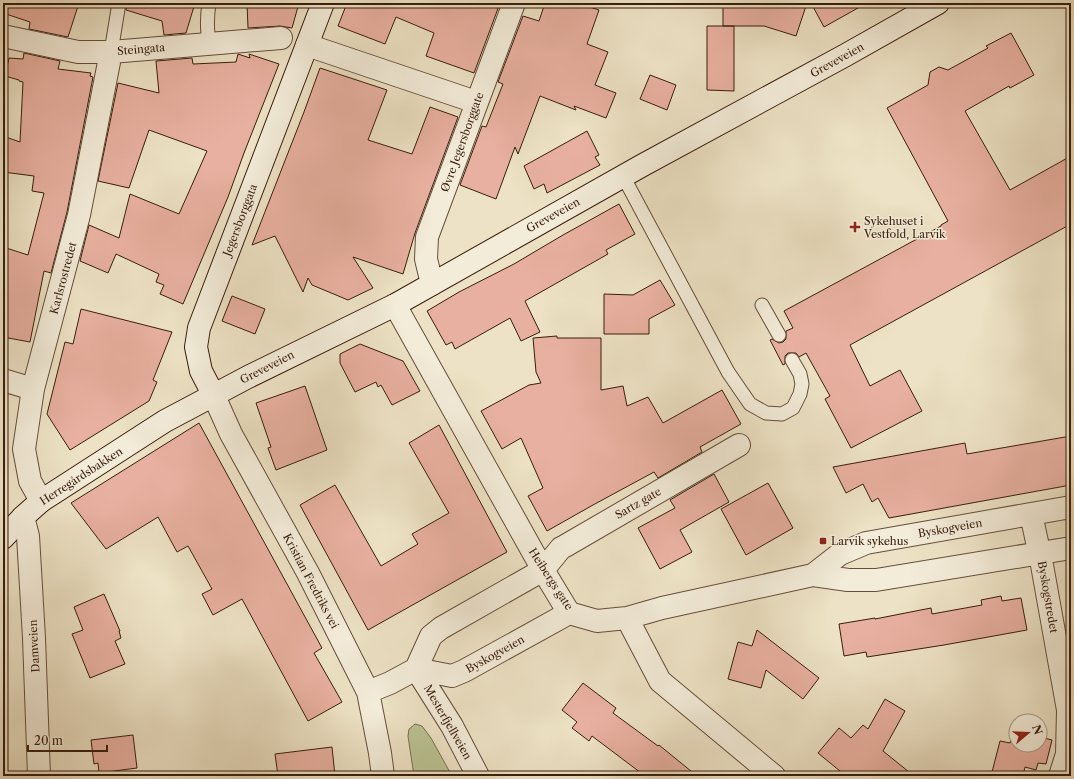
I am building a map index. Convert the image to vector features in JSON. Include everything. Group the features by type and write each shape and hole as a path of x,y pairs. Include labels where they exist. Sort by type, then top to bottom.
{"street":[{"name":"Jegersborggata","path":"214,396 199,365 196,347 199,328 323,3"},
{"name":"Øvre Jegersborggate","path":"432,284 426,259 427,237 514,3"},
{"name":"Greveveien","path":"165,422 248,377 395,305 623,176 844,56 938,3"},
{"name":"Steingata","path":"3,36 78,52 111,52 281,38"},
{"path":"307,45 476,102"},
{"name":"Karlsrostredet","path":"41,501 30,481 24,449 33,389 79,215 111,52"},
{"name":"Heibergs gate","path":"395,305 543,570 569,612 597,621 627,618"},
{"path":"3,380 33,389"},
{"name":"Kristian Fredriks vei","path":"214,396 231,434 308,572 368,692 383,776"},
{"name":"Herregårdsbakken","path":"3,538 41,501 165,422"},
{"name":"Sartz gate","path":"543,570 561,548 739,445"},
{"name":"Byskogveien","path":"813,575 840,554 866,543 1071,507"},
{"name":"Byskogstredet","path":"1031,514 1040,554 1068,710 1067,754 1060,776"},
{"name":"Damveien","path":"23,517 28,536 34,638 38,776"},
{"name":"Byskogveien","path":"627,618 662,608 813,575 848,580 876,580 1071,548"},
{"path":"368,692 390,683 416,669 431,636 441,628 543,570"},
{"name":"Byskogveien","path":"416,669 452,676 464,671 569,612"},
{"path":"627,618 660,681 774,776"},
{"name":"Mesterfjellveien","path":"416,669 452,726 478,776"}],"lane":[{"path":"111,52 119,3"},
{"path":"209,3 207,28 210,44"},
{"path":"623,176 728,372 750,404 766,413 782,414 793,408 800,394 802,384 800,374 792,360"},
{"path":"762,305 779,335"}],"green space":[{"path":"415,724 422,726 431,738 452,776 414,776 408,736 409,729"}],"building":[{"path":"3,3 79,3 68,37 29,29 30,22 3,13"},
{"path":"127,3 195,3 186,33 164,35 162,21 126,10"},
{"path":"247,3 299,3 292,28 280,26 248,28"},
{"path":"347,3 500,3 474,73 426,56 434,33 396,17 385,44 338,26"},
{"path":"545,3 577,3 599,10 587,44 608,52 595,85 616,93 606,118 574,106 576,110 540,96 518,154 515,147 496,199 460,185 482,126 486,127 503,84 498,82 523,16 539,21"},
{"path":"723,3 807,3 796,36 764,26 723,26"},
{"path":"811,3 867,3 824,27"},
{"path":"707,26 734,26 734,91 707,90"},
{"path":"1011,33 1034,75 1010,88 1009,86 965,111 1010,190 1071,156 1071,224 850,345 870,386 900,370 922,411 851,448 825,399 830,396 806,353 799,357 796,353 788,353 785,356 785,364 783,365 770,340 772,339 779,343 783,342 786,339 786,331 793,328 784,311 948,221 887,108 928,85 930,72 939,67 948,70 988,48 986,46"},
{"path":"24,53 60,61 58,69 91,73 90,76 93,77 67,212 51,273 44,271 30,342 3,337 3,247 28,255 44,193 32,191 34,176 3,172 3,136 20,142 23,82 5,76 9,58 23,59"},
{"path":"238,54 250,58 249,54 279,64 228,197 183,304 160,294 164,285 156,282 159,274 116,254 108,273 80,261 89,225 119,238 130,194 179,214 207,151 149,130 129,188 98,181 118,83 159,93 156,61 192,58 193,64 236,62"},
{"path":"320,68 387,90 368,140 412,154 430,107 458,117 415,233 403,274 353,257 373,288 348,300 312,285 308,278 303,292 275,236 252,245"},
{"path":"650,75 676,85 667,110 640,99"},
{"path":"587,131 599,155 595,157 600,165 547,193 544,184 534,189 524,166"},
{"path":"619,204 635,234 606,250 608,254 525,301 540,332 521,341 510,318 455,349 452,342 446,345 427,311 459,292 514,264"},
{"path":"660,280 675,305 649,319 649,334 604,334 604,294 633,295"},
{"path":"232,296 265,309 255,334 222,321"},
{"path":"81,309 172,332 153,380 157,382 149,401 70,450 47,414 65,342 73,344"},
{"path":"557,336 557,338 601,338 601,390 623,386 627,406 648,397 663,423 722,390 741,424 700,447 702,452 658,478 654,472 547,531 528,496 543,488 521,438 502,449 481,411 529,385 541,383 536,372 533,338"},
{"path":"360,344 403,361 420,391 392,405 381,385 378,387 376,382 355,392 340,363 340,354"},
{"path":"305,386 327,450 276,470 268,448 271,447 256,403"},
{"path":"199,423 322,648 314,653 342,702 308,721 242,599 213,615 202,594 212,589 188,546 177,552 158,517 106,549 71,503"},
{"path":"439,425 507,552 368,630 300,505 335,485 381,566 418,544 412,534 449,513 409,443"},
{"path":"1071,436 1071,485 889,518 878,498 872,502 863,484 846,493 833,467 965,443 967,454"},
{"path":"714,474 729,502 680,530 692,552 660,569 638,528 675,508 670,500"},
{"path":"768,483 793,528 746,555 721,509"},
{"path":"104,594 120,631 121,638 115,641 125,664 90,678 72,634 83,630 74,607"},
{"path":"1001,596 1002,601 1021,598 1027,630 867,657 866,652 844,656 839,624 875,619 931,608 932,614 982,605 981,600"},
{"path":"757,630 819,678 803,699 766,670 761,688 728,679 738,642 752,646"},
{"path":"583,683 616,708 613,713 658,746 659,745 697,776 645,776 592,736 589,741 572,728 577,722 562,710"},
{"path":"885,699 905,711 883,751 914,776 846,776 818,753 839,728 851,738 863,725 868,729"},
{"path":"133,735 137,768 99,773 98,763 94,764 91,740"},
{"path":"1048,739 1052,740 1046,764 1038,763 1036,770 1025,767 1023,776 991,776 1000,741 1008,743 1008,753 1048,753"},
{"path":"332,747 335,776 278,776 275,754"}],"place":[{"name":"Sykehuset i Vestfold, Larvik","path":"855,227"},
{"name":"Larvik sykehus","path":"823,541"}]}
